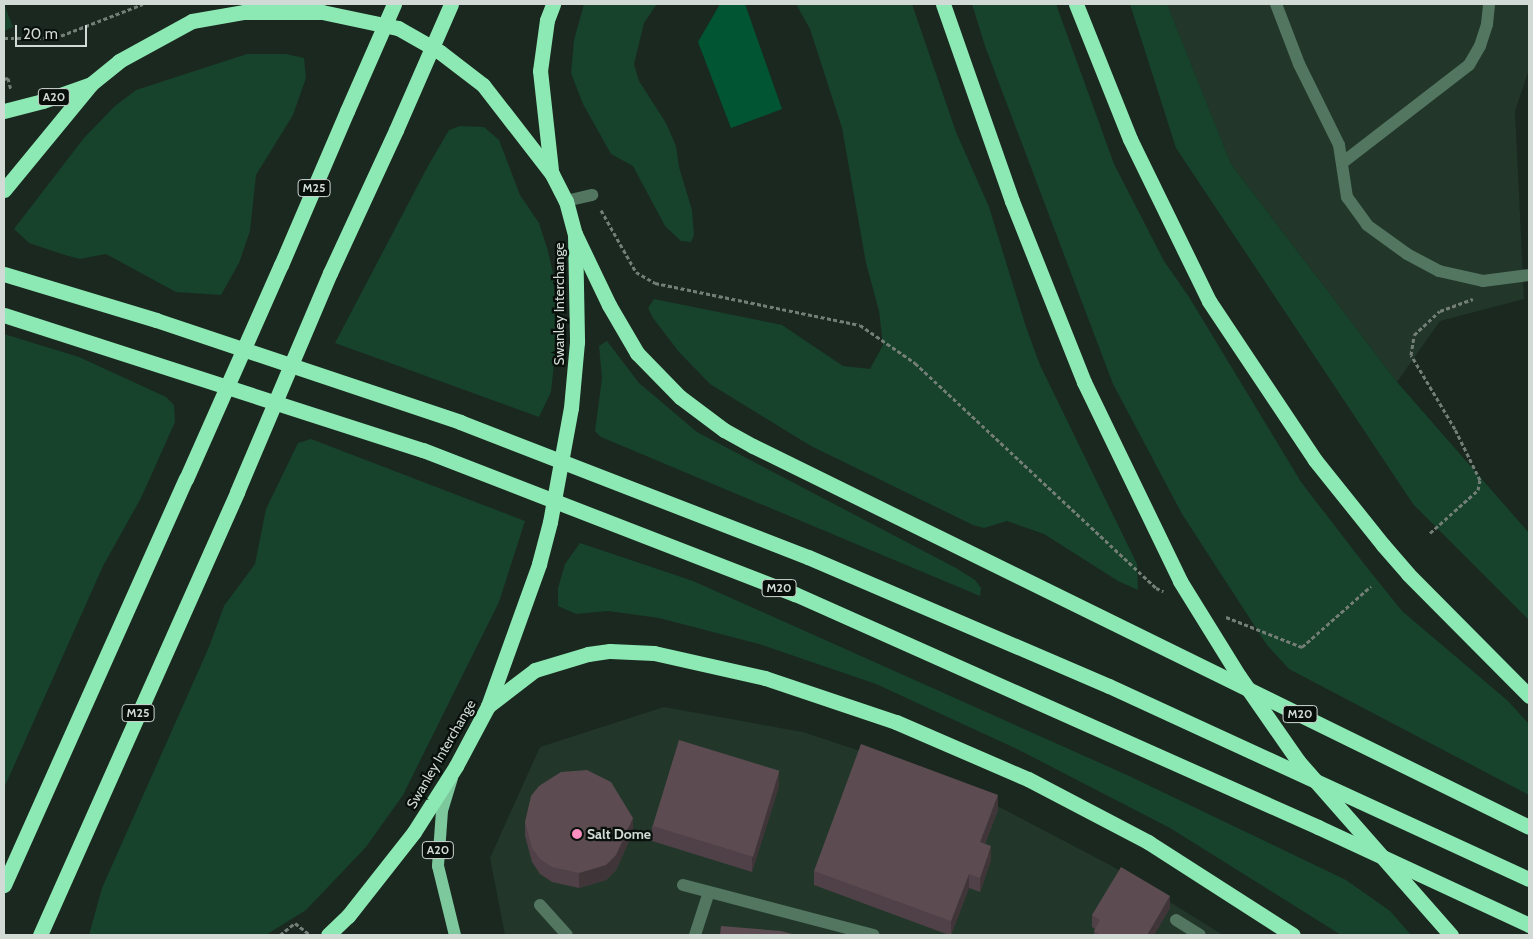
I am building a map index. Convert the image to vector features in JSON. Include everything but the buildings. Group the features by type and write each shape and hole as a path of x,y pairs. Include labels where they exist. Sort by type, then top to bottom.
{"highway":[{"path":"192,21 214,4"},
{"name":"M25","path":"4,885 281,265 394,4"},
{"name":"M25","path":"40,935 237,492 330,273 396,130 451,4"},
{"path":"552,174 540,71 547,20 553,4"},
{"path":"943,4 1009,192 1084,382 1180,581 1239,676 1298,762 1451,935"},
{"path":"1076,4 1130,139 1209,301 1315,460 1383,545 1408,574 1529,696"},
{"name":"Swanley Interchange","path":"4,190 91,84 119,61 192,21 244,12 322,12 398,28 440,52 483,85 516,124 552,174 566,201 575,234 577,342 571,408 550,522 539,564 488,706 456,766 414,832 348,916 328,935"},
{"name":"A20","path":"4,111 43,101 91,84"},
{"name":"M20","path":"575,234 609,305 637,353 680,397 724,430 752,446 1529,828"},
{"path":"4,274 156,320 460,422 808,557 1109,686 1529,879"},
{"name":"M20","path":"4,315 423,450 795,594 1318,827 1529,925"},
{"path":"488,706 535,670 588,654 610,651 654,652 765,678 896,722 1028,779 1148,842 1293,935"}],"main road":[{"name":"A20","path":"455,935 446,908 438,866 438,846 442,811 456,766"}],"lane":[{"path":"1276,4 1299,64 1339,145 1347,197 1366,224 1407,254 1439,271 1482,281 1529,275"},
{"path":"1342,163 1469,65 1480,46 1487,24 1488,4"},
{"path":"566,201 592,194"},
{"path":"683,885 874,935"},
{"path":"696,935 710,892"},
{"path":"540,905 567,935"},
{"path":"1176,920 1200,935"}],"path":[{"path":"4,38 55,38 143,4"},
{"path":"592,194 636,272 655,283 860,325 915,363 1156,588 1165,592"},
{"path":"1430,533 1478,490 1480,480 1455,429 1411,356 1414,335 1440,311 1477,297"},
{"path":"1220,614 1302,647 1370,586"},
{"path":"280,935 295,923 312,935"}],"shaded area":[{"path":"4,4 13,27 4,31"},
{"path":"584,4 657,4 644,23 634,64 639,81 666,123 676,146 679,167 692,210 694,235 691,242 681,241 665,226 633,166 611,154 583,104 571,73 574,40"},
{"path":"720,4 745,4 782,109 731,128 698,42"},
{"path":"796,4 912,4 956,132 989,207 1026,327 1040,365 1137,564 1138,590 1118,581 1044,534 1007,521 984,528 973,525 811,446 710,384 679,352 653,318 648,308 654,299 782,325 843,366 870,369 883,345 879,311 866,263 842,128 810,29"},
{"path":"972,4 1056,4 1114,164 1164,261 1189,297 1301,482 1365,565 1402,611 1508,701 1529,724 1529,795 1289,669 1267,645 1182,514 1113,384 985,46"},
{"path":"1130,4 1167,4 1231,164 1397,382 1529,533 1529,620 1413,504 1176,148"},
{"path":"1167,4 1529,4 1529,69 1515,111 1524,299 1440,321 1397,382 1231,164"},
{"path":"247,54 286,54 304,58 306,78 293,115 256,175 250,231 239,263 221,295 176,292 106,254 80,259 65,255 29,243 14,229 84,138 115,106 136,90"},
{"path":"460,126 484,127 499,140 520,195 539,223 548,251 553,273 557,336 551,392 539,417 335,343 428,166 449,130"},
{"path":"4,334 79,357 166,397 174,405 175,422 141,498 103,566 4,788"},
{"path":"607,341 639,383 697,432 956,568 975,580 981,588 980,596 601,437 595,431 602,378 599,346"},
{"path":"311,439 525,521 499,602 403,795 366,847 306,910 266,935 89,935 102,888 209,647 224,606 255,564 266,509 298,443"},
{"path":"580,543 693,581 1127,775 1346,880 1390,911 1411,935 1341,935 1170,828 1017,749 876,684 759,644 659,618 608,611 576,614 558,606 558,588 565,564"},
{"path":"664,707 803,732 950,781 1112,866 1223,935 505,935 490,858 540,747"}],"place":[{"name":"Salt Dome","path":"577,834"}]}
